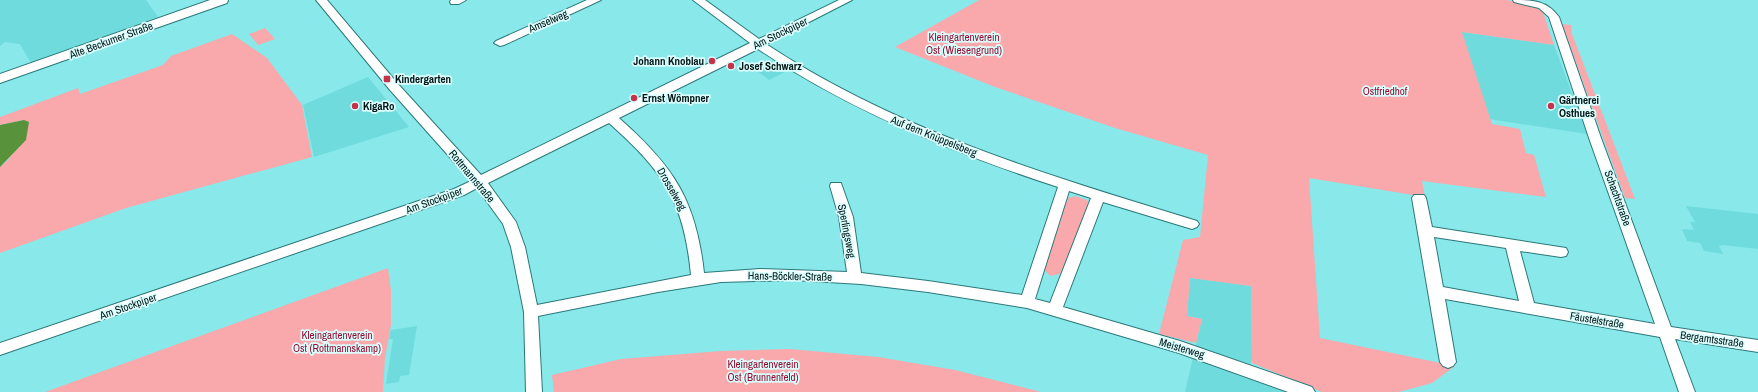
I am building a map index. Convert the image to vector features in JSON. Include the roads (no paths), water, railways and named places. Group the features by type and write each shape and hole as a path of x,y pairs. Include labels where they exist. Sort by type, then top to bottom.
{"street":[{"name":"Alte Beckumer Straße","path":"0,79 222,0"},
{"name":"Rottmannstraße","path":"321,0 394,87 479,181 509,222 518,247 531,312 534,392"},
{"name":"Amselweg","path":"500,43 596,0"},
{"name":"Auf dem Knüppelsberg","path":"698,0 758,44 826,86 891,118 957,146 1098,197 1192,224"},
{"name":"Am Stockpiper","path":"0,348 452,194 610,118 847,0"},
{"name":"Schachtstraße","path":"1518,0 1544,6 1554,17 1595,138 1687,392"},
{"name":"Drosselweg","path":"610,118 638,142 658,165 674,190 688,218 698,279"},
{"path":"1027,302 1065,185"},
{"name":"Sperlingsweg","path":"836,186 846,216 855,278"},
{"path":"1055,310 1098,197"},
{"path":"1419,198 1437,292 1448,362"},
{"path":"1426,231 1561,252"},
{"path":"1512,244 1528,308"},
{"name":"Hans-Böckler-Straße","path":"531,312 698,279 759,274 855,278 945,288 1027,302 1055,310"},
{"name":"Fäustelstraße","path":"1437,292 1666,332"},
{"name":"Meisterweg","path":"1055,310 1194,352 1307,392"},
{"name":"Bergamtsstraße","path":"1666,332 1758,346"}],"place":[{"name":"Johann Knoblau","path":"712,61"},
{"name":"Josef Schwarz","path":"731,66"},
{"name":"Kindergarten","path":"387,79"},
{"name":"Ernst Wömpner","path":"634,98"},
{"name":"KigaRo","path":"355,106"},
{"name":"Gärtnerei Osthues","path":"1551,106"}],"park label":[{"name":"Kleingartenverein Ost (Wiesengrund)","path":"964,43"},
{"name":"Ostfriedhof","path":"1385,91"},
{"name":"Kleingartenverein Ost (Rottmannskamp)","path":"337,341"},
{"name":"Kleingartenverein Ost (Brunnenfeld)","path":"763,370"}]}
